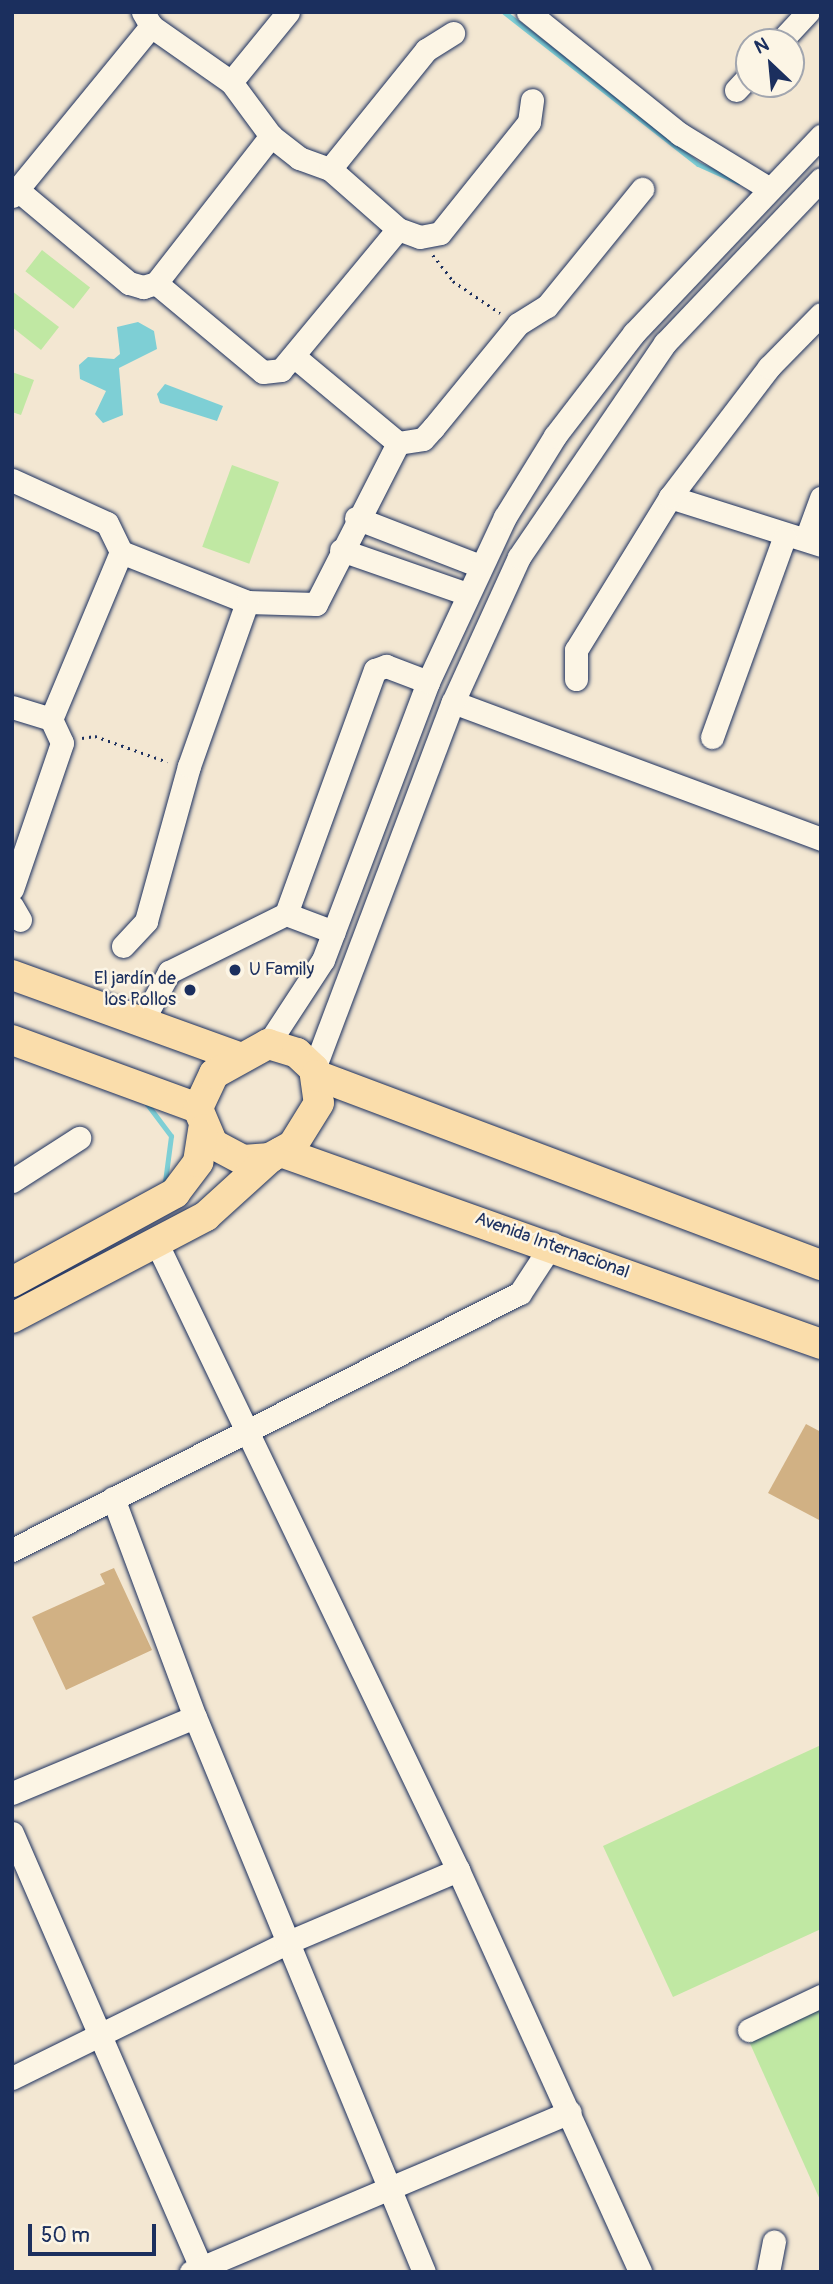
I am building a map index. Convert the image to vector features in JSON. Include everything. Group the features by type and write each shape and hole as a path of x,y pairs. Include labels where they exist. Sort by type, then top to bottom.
{"main road":[{"path":"12,975 238,1057"},
{"path":"12,1041 201,1118 225,1152 275,1155"},
{"path":"12,1282 175,1193 198,1162 201,1118 214,1074 238,1057 268,1044 297,1054 315,1072 821,1265"},
{"path":"12,1318 206,1216 313,1121 319,1103 315,1072"},
{"name":"Avenida Internacional","path":"275,1155 552,1244 821,1344"}],"street":[{"path":"231,82 288,12"},
{"path":"528,12 680,134 768,188"},
{"path":"793,28 807,12"},
{"path":"409,233 296,358 281,370 263,372 156,283 129,283 16,194 147,19 231,82 271,136 299,158 330,169 409,233 440,233 529,122 531,100"},
{"path":"330,169 426,50 453,33"},
{"path":"156,283 271,136"},
{"path":"268,1044 323,960 428,681 481,566 528,481 634,333 768,188 821,136"},
{"path":"315,1072 453,702 532,537 665,344 821,179"},
{"path":"296,358 398,443 423,439 518,324 536,318 642,189"},
{"path":"576,679 576,650 670,497 769,367 821,314"},
{"path":"12,480 107,523 121,552 247,602 316,604 356,518 398,443"},
{"path":"528,481 541,484 547,495 534,515 532,537"},
{"path":"670,497 804,540"},
{"path":"712,737 821,498"},
{"path":"356,518 481,566"},
{"path":"341,550 467,594"},
{"path":"12,889 62,743 51,719 121,552"},
{"path":"123,946 146,921 189,766 247,602"},
{"path":"142,1021 169,972 286,914 375,670 386,666 428,681"},
{"path":"453,702 821,839"},
{"path":"12,707 51,719"},
{"path":"355,879 383,889"},
{"path":"286,914 334,932"},
{"path":"12,1181 79,1138"},
{"path":"157,1244 458,1870 570,2112 640,2272"},
{"path":"12,1549 520,1293 552,1244"},
{"path":"113,1498 195,1717 424,2272"},
{"path":"12,1793 195,1717"},
{"path":"12,1833 105,2036 199,2270 570,2112"},
{"path":"12,2078 105,2036 286,1943 458,1870"},
{"path":"749,2029 821,1996"},
{"path":"768,2272 774,2242"}],"path":[{"path":"409,233 453,281 518,324"},
{"path":"62,743 95,736 189,766"}],"green space":[{"path":"42,250 90,288 73,309 25,271"},
{"path":"12,291 59,327 41,350 12,327"},
{"path":"12,372 34,380 21,415 12,412"},
{"path":"232,465 279,482 249,564 202,547"},
{"path":"821,1745 821,1929 673,1997 603,1846"},
{"path":"821,2006 821,2202 748,2039"}],"water":[{"path":"138,322 154,331 157,349 119,368 123,415 103,423 95,414 106,391 80,379 79,365 88,357 114,359 120,354 117,327"},
{"path":"165,384 223,406 217,421 160,403 157,394"}],"building":[{"path":"806,1424 821,1432 821,1521 768,1493"},
{"path":"114,1568 152,1650 66,1690 32,1617 105,1584 100,1574"}],"waterway":[{"path":"504,12 698,164 738,182"},
{"path":"147,1104 171,1136 164,1189"}],"place":[{"name":"U Family","path":"235,970"},
{"name":"El jardín de los Pollos","path":"190,990"}]}
